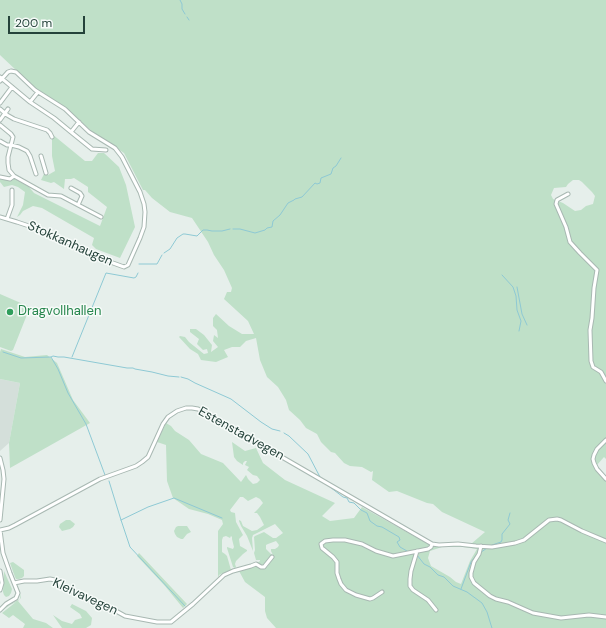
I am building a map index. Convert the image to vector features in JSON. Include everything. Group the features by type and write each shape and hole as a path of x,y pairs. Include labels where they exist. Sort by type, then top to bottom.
{"street":[{"name":"Stokkanhaugen","path":"0,217 41,230 122,267 125,267 128,265 138,244 144,227 145,212 143,198 122,157 117,151 111,145 92,134 61,106 38,92 14,71 8,72 1,79 30,102 54,118 92,149 106,150"},
{"path":"0,103 12,87"},
{"path":"30,102 38,92"},
{"path":"0,109 6,114 22,122 49,131 52,137"},
{"path":"0,120 6,114 8,109"},
{"path":"71,132 79,122"},
{"path":"0,125 13,136 8,157 8,164 9,170 14,176 48,195 61,196 101,217"},
{"path":"0,141 5,145 11,145 27,151 36,174"},
{"path":"41,156 46,173"},
{"path":"33,166 42,163"},
{"path":"0,178 8,179 14,176"},
{"path":"71,188 81,194 82,197 78,205"},
{"path":"7,219 12,204 12,190"},
{"path":"568,194 557,200 556,204 570,242 596,269 590,330 591,361 592,366 601,372 606,381"},
{"name":"Estenstadvegen","path":"0,530 15,525 100,479 136,466 148,457 162,424 168,417 177,411 192,408 206,413 432,544 481,546 512,544 524,540 549,520 557,518 606,541"},
{"path":"606,440 597,449 593,458 597,469 606,479"},
{"path":"0,458 4,479 0,520"},
{"path":"0,530 3,553 18,592 17,597 0,610"},
{"name":"Estenstadvegen","path":"382,592 370,599 346,590 339,579 336,562 333,557 321,547 321,544 325,541 346,540 362,544 376,552 390,555 430,548 432,544"},
{"path":"481,546 479,554 474,562 471,577 476,585 492,597 533,613 561,618 589,615 606,617"},
{"path":"417,551 411,571 410,586 413,590 425,598 436,610"},
{"name":"Kleivavegen","path":"14,584 50,579 55,580 70,590 125,616 157,622 171,622 224,575 256,564 261,568 264,567 272,557"},
{"path":"0,571 2,585 0,590"}],"shaded area":[{"path":"0,379 20,383 9,443 0,451"}],"green space":[{"path":"0,0 606,0 606,459 604,457 597,465 606,477 606,628 276,628 267,618 265,611 265,597 245,582 239,571 254,566 262,569 267,567 274,557 271,549 278,547 279,545 276,541 266,545 266,549 272,555 264,567 257,563 260,560 256,560 254,553 255,536 264,532 273,538 276,538 283,533 275,524 253,535 253,551 239,520 243,526 252,531 257,530 264,525 257,513 254,513 263,503 256,497 248,501 243,497 240,497 230,510 231,512 235,513 236,522 243,535 239,539 240,546 247,551 236,561 236,567 233,567 227,548 233,549 234,547 232,537 223,537 222,552 227,556 231,570 219,575 218,578 218,531 223,524 222,520 208,514 189,509 173,498 167,481 166,445 157,442 166,423 189,440 201,454 223,463 241,482 246,475 253,484 260,480 257,476 253,475 247,470 249,467 245,465 247,461 243,463 243,465 234,457 232,442 245,451 256,448 263,463 285,480 335,503 322,516 330,521 354,518 362,507 428,544 471,544 485,532 442,512 433,504 397,491 389,492 372,480 373,471 371,472 362,467 350,466 344,463 335,453 331,452 321,442 317,434 306,428 289,410 286,400 278,387 267,377 260,360 256,338 246,341 240,347 232,347 224,350 228,357 216,362 201,360 198,354 190,349 179,337 185,337 204,354 208,353 207,349 203,350 197,344 199,339 190,332 190,329 196,329 204,335 212,345 211,352 218,347 213,341 214,335 218,338 217,330 213,326 213,318 216,314 229,326 242,334 254,334 248,321 224,299 227,292 231,292 232,288 224,270 214,255 208,242 192,218 170,212 152,198 145,190 143,190 124,153 95,134 67,109 35,88 0,55","holes":["573,180 579,180 592,192 595,196 593,204 586,206 581,210 575,211 563,203 553,199 551,195 554,188 566,187","442,547 477,549 470,561 461,584 431,566 428,558 430,551"]},
{"path":"52,134 85,161 92,161 98,153 104,153 119,167 126,185 135,227 120,258 96,249 92,245 94,238 42,208 33,206 23,211 17,217 23,205 25,192 12,185 4,187 0,182 0,179 15,179 29,187 34,193 100,226 107,207 88,192 88,187 74,178 65,179 64,189 54,182 51,183 41,180 44,174 48,175 55,171 52,156"},
{"path":"0,294 30,307 13,350 11,351 0,347"},
{"path":"1,349 25,357 47,355 57,363 73,400 90,423 10,468 9,443 20,383 0,379"},
{"path":"66,520 70,520 75,524 70,529 62,531 59,527 60,524"},
{"path":"178,526 187,526 191,532 181,539 177,537 174,531"},
{"path":"139,553 187,604 183,608 137,556"},
{"path":"13,562 24,570 24,576 22,578 16,579 10,563"},
{"path":"4,571 12,589 9,596 6,597 3,592"},
{"path":"20,599 18,601 33,619 46,623 53,628 23,628 25,624 13,615 9,618 2,613 16,602 3,610 5,607"},
{"path":"72,604 86,611 92,618 91,625 86,628 62,628 53,615 62,621 72,624 75,620 82,618 80,614 70,607"}],"waterway":[{"path":"180,0 185,14"},
{"path":"233,229 240,229 255,233 272,227 273,221 280,215 288,203 302,197 315,183 320,183 321,178 331,174 333,168 341,158"},
{"path":"164,253 170,249 177,238 183,234 197,236 203,230 222,231 230,229"},
{"path":"139,264 157,264 162,255"},
{"path":"72,357 106,273 134,278 138,273"},
{"path":"502,275 513,287 516,296 517,310 521,321 519,331"},
{"path":"517,287 522,314 527,325"},
{"path":"3,352 21,358 51,357 58,369 68,393 86,424 105,475"},
{"path":"51,357 64,357 179,377"},
{"path":"181,377 231,399 261,422 272,429 280,431"},
{"path":"284,433 308,454 320,477"},
{"path":"109,481 130,547 185,606"},
{"path":"330,487 343,497 347,498 349,502 354,503 361,510 367,513 370,521 399,537 400,540 397,542 400,547 407,551"},
{"path":"121,520 148,507 174,498 222,518"},
{"path":"492,545 501,542 502,534 510,524 508,520 510,513"},
{"path":"480,553 487,548"},
{"path":"461,589 471,562 478,553"},
{"path":"417,555 424,564 430,567 438,575 444,577 453,586 467,592 482,603 487,612 492,628"}],"place":[{"name":"Dragvollhallen","path":"10,312"}]}
